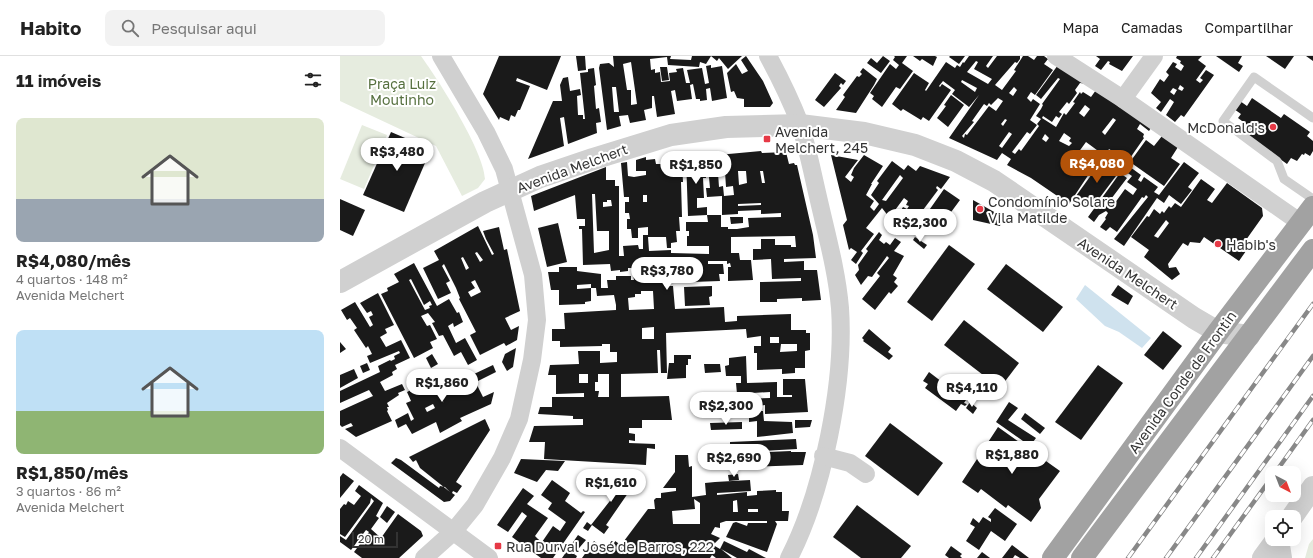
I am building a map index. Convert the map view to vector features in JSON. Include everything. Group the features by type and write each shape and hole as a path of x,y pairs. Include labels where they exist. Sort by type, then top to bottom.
{"highway":[{"name":"Avenida Conde de Frontin","path":"1053,558 1218,332 1307,215"},
{"name":"Avenida Conde de Frontin","path":"1082,558 1313,250"}],"street":[{"path":"424,558 453,532 475,505 502,458 519,419 532,360 537,320 533,275 504,169 486,132 441,56"},
{"path":"768,56 779,76 800,125 835,273 840,308 839,366 832,424 824,456 798,541 790,558"},
{"path":"1056,56 1307,215"},
{"path":"1123,99 1154,56"},
{"name":"Avenida Melchert","path":"340,282 442,225 510,191 540,178 599,157 671,135 726,127 800,125 864,133 915,145 956,161 994,181 1194,318 1218,332 1249,336"},
{"path":"340,448 489,558"},
{"path":"824,456 850,463 866,474"},
{"path":"1297,510 1313,488"},
{"path":"1263,558 1272,546"},
{"path":"1281,546 1283,558"}],"lane":[{"path":"1313,118 1254,77 1223,121 1277,161 1284,179 1313,199"}],"green space":[{"name":"Praça Luiz Moutinho","path":"340,56 421,56 449,99 477,151 483,167 485,179 478,188 462,196 436,146 340,101"},
{"path":"362,125 387,135 364,189 340,179"},
{"path":"1313,539 1313,558 1305,558 1309,544"}],"water":[{"path":"1085,285 1151,338 1142,348 1119,332 1105,326 1076,299"}],"building":[{"path":"499,56 561,56 547,90 517,78 516,81 530,86 520,110 518,110 515,117 511,115 509,121 500,117 499,120 483,94"},
{"path":"576,56 585,56 586,70 578,71"},
{"path":"613,56 671,56 670,59 691,60 692,56 711,56 706,64 700,62 699,67 668,65 667,57 650,59 651,70 655,69 655,73 660,72 661,82 670,81 669,73 677,72 676,69 683,68 686,83 690,83 687,70 702,68 705,84 709,83 706,66 711,65 711,68 722,66 727,98 712,101 710,88 706,89 707,100 700,101 700,99 696,99 693,84 690,85 692,99 677,101 675,90 671,91 675,114 657,117 654,96 652,96 652,108 644,110 646,120 630,123 628,115 619,116 621,126 607,130 599,68 600,64 609,63 614,67","holes":["631,62 637,104 631,105 631,90 627,90 623,64","612,87 616,87 619,112 614,112"]},
{"path":"711,56 742,56 728,69 719,58 717,61"},
{"path":"746,56 763,81 773,103 770,107 744,107 744,99 737,98 734,91 731,92 727,73 736,64 742,74 748,71 741,60"},
{"path":"883,56 890,61 881,73 867,63 871,58 877,63"},
{"path":"894,56 907,56 902,63 913,71 900,89 896,87 882,107 872,99 874,96 870,93 890,64 896,69 899,65 893,60 895,57"},
{"path":"913,56 937,57 933,66 922,59 920,61"},
{"path":"965,56 959,64 949,57"},
{"path":"969,56 993,56 986,66 988,68 997,56 1020,56 1017,63 1015,62 995,85 1002,90 1016,71 1014,70 1023,56 1028,56 1034,60 1037,56 1044,56 1048,59 1044,64 1053,70 1035,95 1031,92 1027,98 1031,102 1033,99 1040,104 1030,120 1037,125 1030,134 1027,132 1012,152 1015,154 1019,149 1021,151 1039,126 1037,124 1041,119 1036,116 1043,105 1042,104 1060,79 1058,78 1041,99 1036,95 1058,65 1087,84 1080,83 1075,90 1077,93 1069,104 1067,102 1059,112 1062,114 1059,118 1056,116 1052,122 1043,116 1042,118 1056,127 1064,113 1066,115 1075,103 1073,102 1080,92 1081,94 1083,92 1091,97 1096,90 1151,128 1149,131 1140,124 1137,129 1144,134 1144,138 1128,161 1109,149 1105,156 1086,142 1078,153 1095,165 1069,204 1031,178 1007,165 1011,159 1002,153 997,160 949,138 979,95 969,107 952,94 955,90 943,81 939,86 940,87 942,84 951,90 929,121 923,117 921,120 903,109 901,111 892,104 914,73 929,83 925,90 926,91 946,62 955,68 957,65 960,67 963,62 964,63","holes":["976,61 978,62 974,69 992,79 988,84 967,72","962,80 977,88 975,92 961,82","1014,87 1017,90 1013,96 1009,93","998,98 1003,101 996,111 989,106 967,135 965,134 964,138 962,136 974,122 972,121 984,104 987,106 989,103 991,105","1085,105 1090,109 1084,117 1079,113","1113,118 1116,120 1105,135 1102,132","1005,119 1007,120 1003,126 1001,124","1009,132 1012,134 1002,148 999,146","1064,133 1071,138 1069,141 1072,143 1069,146 1059,141","1045,134 1049,138 1046,142 1042,139"]},
{"path":"1096,56 1133,56 1122,71 1109,64 1110,62 1108,61 1101,70 1095,66 1100,59"},
{"path":"1177,56 1202,56 1198,60 1206,66 1196,80 1200,83 1203,80 1200,78 1206,70 1214,75 1184,117 1181,115 1175,122 1166,115 1174,102 1170,99 1161,112 1156,108 1161,102 1151,93 1160,79 1164,82 1169,75 1166,72 1173,62 1177,64 1175,67 1181,71 1184,66 1180,63 1181,61 1176,58","holes":["1180,85 1184,88 1182,91 1178,89","1173,88 1177,90 1174,95 1170,92"]},
{"path":"1216,56 1242,56 1238,63 1243,66 1239,72"},
{"path":"1266,56 1294,56 1285,69"},
{"path":"1306,56 1313,56 1313,61"},
{"path":"660,67 667,67 669,80 662,81"},
{"path":"594,68 596,109 599,108 601,122 596,123 597,133 568,144 564,117 560,118 564,146 528,159 553,101 562,101 560,85 563,78 568,77 570,91 580,89 581,95 577,96 578,115 583,115 583,119 585,119 580,73 588,72 588,69"},
{"path":"863,68 877,79 856,113 836,110 845,97 843,95 857,76 859,77 862,74 860,72"},
{"path":"835,73 846,81 843,85 841,83 839,86 841,88 824,107 815,100"},
{"path":"951,95 964,105 948,127 937,118 946,106 944,105"},
{"name":"McDonald's","path":"1252,98 1281,118 1284,114 1310,132 1307,136 1313,141 1313,151 1310,156 1305,153 1304,155 1302,154 1297,161 1291,158 1287,164 1241,131 1246,124 1238,118 1241,114 1234,109 1240,101 1247,106"},
{"path":"391,132 431,149 404,212 363,195"},
{"path":"1162,136 1178,147 1171,158 1180,164 1164,186 1130,162 1146,140 1154,146"},
{"path":"761,151 762,153 786,152 789,164 794,163 797,165 813,235 816,258 784,259 784,262 804,261 804,270 817,270 821,300 802,301 802,298 777,299 777,302 760,302 760,282 801,281 801,278 772,279 771,259 753,260 753,249 761,249 761,239 775,239 775,245 791,245 791,247 796,247 795,236 731,237 731,253 739,253 740,260 751,260 753,280 728,281 728,267 731,267 730,263 727,264 727,261 708,261 708,264 723,264 724,274 719,274 720,281 664,283 664,286 673,286 675,309 724,307 725,322 737,321 737,316 791,314 791,330 806,330 806,333 810,333 810,350 805,351 805,368 795,368 795,373 782,374 782,369 757,370 757,353 754,353 754,346 761,346 761,336 747,338 746,329 666,333 667,373 661,373 660,350 657,350 658,373 621,374 621,397 669,396 672,420 642,420 642,428 629,428 629,433 635,434 635,441 629,440 629,443 655,444 655,449 647,448 646,465 544,459 545,442 529,442 534,426 583,425 583,419 573,419 573,416 538,414 540,407 552,407 552,397 584,397 584,393 556,394 556,375 548,375 550,365 579,364 578,351 600,351 600,363 617,362 617,352 610,352 610,344 602,344 602,346 560,347 560,341 552,341 552,329 565,329 564,313 616,310 614,295 597,296 596,288 591,288 591,301 585,302 585,304 559,305 559,290 551,290 548,272 559,272 559,267 577,267 577,271 601,274 601,288 608,288 607,280 616,280 616,276 631,276 631,280 634,280 633,275 648,275 648,268 659,267 659,263 633,264 634,268 628,268 628,271 620,272 620,270 611,271 610,264 583,265 582,229 579,229 579,226 585,226 585,219 577,219 575,195 534,211 531,196 606,167 606,180 615,180 615,186 619,186 619,256 624,256 623,246 638,245 639,249 643,249 643,235 648,235 648,227 638,228 638,238 632,238 631,229 627,229 627,219 630,219 629,213 625,213 625,202 629,202 629,197 624,197 621,163 627,162 628,176 634,177 646,175 646,171 636,171 636,160 646,157 646,160 655,159 656,164 666,164 667,173 668,161 677,161 677,163 682,163 683,182 681,182 682,217 679,217 680,231 676,231 677,242 671,243 671,248 667,248 666,237 648,237 649,251 671,250 671,253 709,254 709,246 687,246 687,236 689,236 689,231 686,231 686,222 708,222 707,215 721,215 721,227 737,229 749,227 748,218 781,217 781,213 761,214 761,210 738,211 738,214 722,215 722,196 707,197 706,188 710,188 707,156","holes":["738,171 746,171 747,183 739,185","760,171 763,171 765,183 762,183","725,172 726,187 733,186 734,195 724,196 723,186 719,187 718,173","592,194 595,194 597,231 609,231 609,250 594,253","643,195 647,195 647,202 643,202","611,200 612,206 603,207 603,202","761,203 761,205 738,206 738,204","591,284 591,288 577,289 577,285","641,291 653,291 654,309 629,310 628,298 635,297 635,294 641,294","654,327 654,339 642,339 642,328","770,337 779,337 779,343 770,343","781,344 797,344 797,351 780,352","579,374 588,374 588,383 579,383","598,374 609,374 609,397 598,397 599,391 595,391 595,382 598,382"]},
{"path":"831,155 858,160 845,177 851,182 854,177 851,175 854,168 864,155 883,166 871,184 866,195 874,201 870,207 874,211 879,204 871,195 879,183 877,181 892,161 904,170 908,165 916,171 920,166 950,177 941,189 937,186 936,188 938,190 917,218 912,213 907,220 900,212 903,207 907,209 909,206 906,205 908,201 904,198 890,217 893,219 896,214 901,218 894,227 887,221 889,217 882,208 866,228 874,234 861,251 863,253 856,264 851,260 857,252 851,248 849,250 843,225 847,220","holes":["900,175 903,178 886,201 882,200"]},
{"path":"686,158 705,159 706,178 703,178 704,198 697,198 697,208 707,207 707,215 688,216"},
{"path":"1102,160 1119,172 1092,208 1076,196"},
{"path":"1184,162 1199,173 1188,187 1192,190 1181,204 1169,195 1164,203 1157,198 1124,246 1114,239 1148,197 1146,195 1144,198 1142,197 1117,232 1110,227 1106,231 1100,227 1106,219 1105,218 1108,213 1106,211 1099,215 1094,222 1088,217 1120,173 1127,178 1108,203 1112,207 1125,189 1133,195 1137,189 1127,182 1132,176 1122,169 1126,164 1141,175 1138,180 1141,182 1144,177 1158,187 1154,192 1159,195"},
{"path":"1201,179 1215,189 1207,200 1212,203 1227,183 1262,208 1263,216 1241,247 1246,251 1239,261 1204,237 1200,243 1190,242 1188,246 1183,243 1168,264 1169,268 1176,267 1180,274 1172,280 1144,257 1149,250 1131,237 1147,216 1149,217 1154,209 1160,214 1162,211 1164,213 1169,206 1171,208 1175,203 1181,207","holes":["1166,220 1169,223 1158,238 1154,236"]},
{"path":"944,189 960,200 946,219 943,217 934,228 928,223 922,232 914,226 911,230 908,228 911,225 907,223 912,217 918,221 923,214 925,216"},
{"path":"340,199 365,210 353,236 340,230"},
{"name":"Condomínio Solare Vila Matilde","path":"973,200 1003,217 1000,226 973,220"},
{"path":"730,217 743,217 743,223 731,224"},
{"path":"558,223 567,262 547,267 538,228"},
{"path":"478,226 492,255 494,254 483,231 499,227 504,250 507,249 520,311 505,318 511,330 519,326 517,340 506,346 504,343 480,355 470,335 476,332 459,299 460,298 456,288 444,264 442,266 450,281 446,283 451,293 438,299 423,268 439,260 434,251","holes":["477,252 483,260 480,262 475,253","463,257 469,268 466,270 461,258","475,280 481,292 471,297 468,292 475,288 471,282"]},
{"path":"879,232 882,235 879,240 884,244 886,242 890,245 895,238 901,242 894,251 904,256 893,275 897,278 894,282 898,286 891,294 889,292 875,310 862,299 880,276 877,273 889,258 887,256 872,277 868,276 861,285 855,275 859,270 858,265 868,251 866,249"},
{"path":"915,237 927,245 924,249 913,240"},
{"path":"949,245 975,264 932,321 907,302"},
{"path":"414,263 437,306 449,299 457,313 459,312 463,322 454,327 453,323 448,326 456,343 465,338 477,360 468,365 461,352 454,356 443,335 439,336 432,323 435,322 428,313 421,316 427,326 430,325 437,339 430,342 433,348 414,358 381,294 388,291 387,288 399,282 394,274","holes":["411,279 424,305 430,301 432,305 429,306 430,308 425,310 409,280"]},
{"path":"1006,264 1063,307 1043,332 987,289"},
{"path":"1118,285 1133,296 1128,305 1111,295"},
{"path":"712,286 712,296 709,297 710,305 685,306 684,287"},
{"path":"378,293 394,325 385,329 387,333 380,337 386,347 401,340 410,358 395,365 397,369 392,372 393,375 380,382 385,391 402,384 405,390 398,393 399,395 387,403 389,407 387,407 387,411 392,421 356,437 345,429 353,426 351,423 342,427 340,425 340,411 373,396 369,390 340,403 340,391 380,372 378,366 395,359 394,356 400,353 399,351 370,363 367,356 372,354 368,346 366,348 354,330 357,328 350,318 347,320 341,310 355,302 370,327 373,325 369,317 373,315 371,311 367,313 360,303"},
{"path":"964,320 1019,363 1000,388 944,345"},
{"path":"869,329 891,348 888,352 893,356 889,360 863,341 864,340 862,338"},
{"path":"1163,331 1182,346 1163,370 1144,355"},
{"path":"340,342 346,349 340,353"},
{"path":"516,348 513,367 507,371 502,362 505,354"},
{"path":"432,354 438,364 431,368 426,358"},
{"path":"674,355 691,355 691,359 688,359 688,365 686,365 686,378 667,379 669,363 674,363"},
{"path":"746,356 747,383 777,382 777,397 792,397 792,395 783,395 783,379 805,379 808,412 765,414 765,405 758,406 758,410 745,410 745,408 710,411 709,400 770,398 770,392 737,394 736,383 741,383 741,376 726,376 725,366 729,365 729,358"},
{"path":"367,363 370,370 363,373 360,366"},
{"path":"704,364 720,364 721,372 705,373"},
{"path":"493,365 496,372 478,381 474,374"},
{"path":"1098,365 1123,383 1081,440 1055,422"},
{"path":"354,369 358,378 340,388 340,375"},
{"path":"444,369 447,375 450,373 461,394 468,390 462,377 471,373 483,397 494,392 491,404 460,418 462,421 440,433 436,422 412,434 406,424 398,428 395,420 408,413 411,421 414,419 406,403 411,401 407,392 421,385 417,376 421,375 427,384 430,383 444,403 432,382 438,379 435,374","holes":["433,404 435,408 427,412 425,408"]},
{"path":"929,372 950,388 955,381 968,390 963,397 966,400 964,403 967,404 965,406 961,404 956,411 925,388 928,384 923,381"},
{"path":"970,402 977,408 973,414 966,408"},
{"path":"1009,402 1018,408 1008,420 1036,438 1030,446 996,422"},
{"path":"749,411 763,411 764,421 792,422 793,433 757,437 757,421 749,422"},
{"path":"1025,413 1045,428 1040,434 1021,419"},
{"path":"485,419 490,430 456,482 462,486 457,493 453,491 452,493 455,495 450,501 444,502 391,463 396,458 401,460 439,488 440,486 443,487 420,468 416,460 413,462 409,457"},
{"path":"795,420 812,420 810,427 795,428"},
{"path":"742,422 742,429 711,430 710,423"},
{"path":"890,423 943,463 918,496 865,456"},
{"path":"998,427 1060,471 1039,499 1041,508 1031,522 1008,505 1006,508 981,489 978,493 962,482"},
{"path":"796,439 797,449 713,454 712,449 730,448 730,442"},
{"path":"791,451 806,452 803,465 747,467 746,453"},
{"path":"675,455 688,455 689,467 692,466 692,497 706,495 705,483 750,480 751,491 717,493 717,495 747,492 747,496 757,495 757,491 776,490 776,492 782,492 782,511 789,511 788,521 775,521 777,524 767,552 726,537 733,523 736,522 747,526 748,523 767,523 767,521 726,521 720,523 720,528 715,527 711,534 720,538 713,545 720,549 724,541 747,552 749,549 766,558 737,558 721,549 732,558 716,558 712,555 710,558 582,558 594,541 608,552 615,541 621,545 648,509 655,509 654,500 656,498 661,498 661,493 676,491 676,488 663,488 675,472","holes":["694,499 700,503 700,524 673,524 672,511 695,509","737,500 738,512 733,512 733,501","748,509 758,509 758,512 748,512"]},
{"path":"744,458 745,468 733,469 733,459"},
{"path":"521,459 565,461 558,471 546,470 537,482 514,473"},
{"path":"343,473 354,481 340,498 340,477"},
{"path":"613,473 626,484 629,479 635,483 606,525 609,527 604,534 592,525 588,531 583,528 587,522 591,525 620,488 617,486 612,492 604,487"},
{"path":"738,474 739,480 729,481 728,475"},
{"path":"552,480 570,493 565,501 581,513 583,511 585,512 553,558 541,558 512,537 527,516 522,512 508,532 497,525 523,488 534,496 527,504 548,518 535,536 542,542 553,526 560,531 566,522 548,509 552,503 541,495"},
{"path":"359,485 383,503 376,516 379,518 371,529 381,538 398,514 421,531 423,536 399,558 362,558 354,552 369,532 366,530 351,550 340,542 340,536 346,540 374,501 371,498 370,503 345,537 340,534 340,509 344,504 346,505 348,501 354,505 361,496 355,491"},
{"path":"857,505 911,546 901,558 861,558 833,537"},
{"path":"387,506 395,512 387,523 380,517"},
{"path":"995,508 1017,524 1005,541 991,531 979,550 966,541 975,527 970,524 973,518 979,523 983,517 991,522 991,519 988,517"},
{"path":"578,535 586,540 574,554 577,556 576,558 562,558"},
{"path":"1012,545 1029,558 1020,558 1015,555 1013,558 1002,558"},
{"path":"951,546 962,554 960,556 962,558 949,558 945,555"},
{"path":"982,552 990,558 977,558"}],"railway":[{"path":"1128,558 1313,304"},
{"path":"1166,558 1313,356"},
{"path":"1196,558 1313,396"},
{"path":"1280,466 1313,420"},
{"path":"1213,558 1265,487"}],"place":[{"name":"McDonald's","path":"1273,127"},
{"name":"Avenida Melchert, 245","path":"767,139"},
{"name":"Condomínio Solare Vila Matilde","path":"980,209"},
{"name":"Habib's","path":"1218,244"},
{"name":"Rua Durval José de Barros, 222","path":"498,546"}]}
